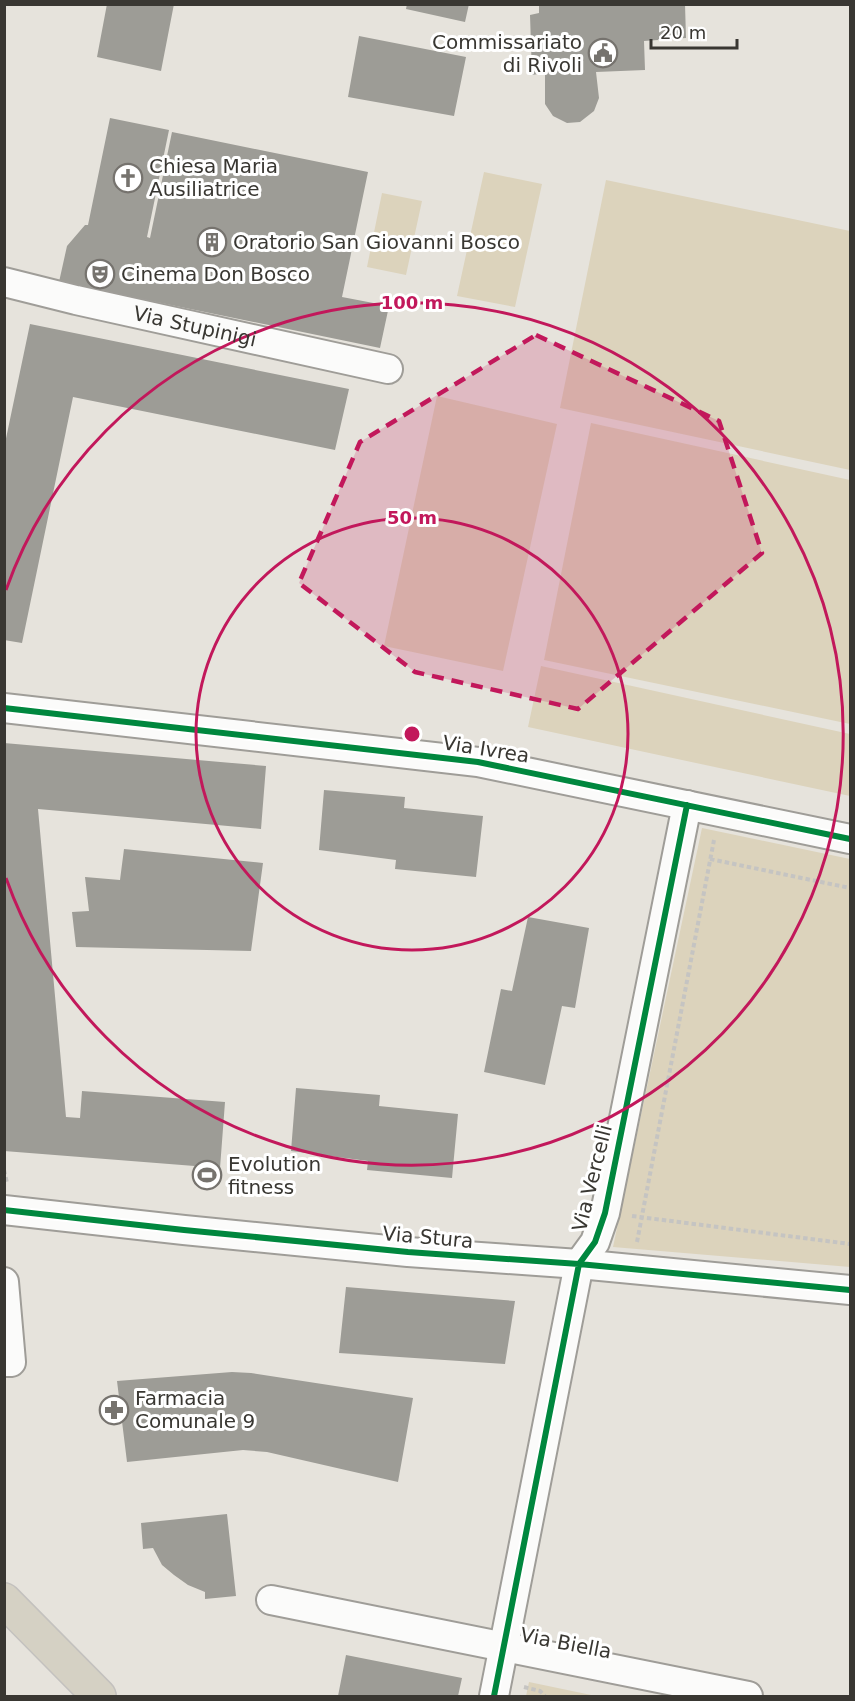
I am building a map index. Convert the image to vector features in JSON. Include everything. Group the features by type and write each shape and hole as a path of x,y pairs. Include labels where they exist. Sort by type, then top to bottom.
{"highway":[{"path":"4,1600 99,1696"}],"street":[{"name":"Via Stupinigi","path":"4,282 388,369"},
{"name":"Via Ivrea","path":"4,708 478,762 850,839"},
{"name":"Via Vercelli","path":"494,1696 579,1264 595,1242 605,1213 687,806"},
{"name":"Via Stura","path":"4,1210 408,1252 579,1264 850,1290"},
{"path":"4,1282 8,1362"},
{"name":"Via Biella","path":"271,1600 748,1696"}],"path":[{"path":"632,1269 720,812"},
{"path":"677,852 850,888"},
{"path":"605,1213 850,1244"}],"highlighted area":[{"path":"536,335 719,421 762,553 578,709 415,672 299,583 360,442"}],"shaded area":[{"path":"484,172 542,184 515,307 457,296"},
{"path":"606,180 850,231 850,470 560,408"},
{"path":"382,193 422,201 406,275 367,267"},
{"path":"437,396 557,424 503,671 384,646"},
{"path":"591,423 850,480 850,724 544,660"},
{"path":"541,666 850,734 850,796 528,727"},
{"path":"702,828 850,859 850,1267 613,1247"},
{"path":"529,1682 596,1696 526,1696"}],"building":[{"path":"107,4 174,4 161,71 97,57"},
{"path":"407,4 469,4 465,22 406,9"},
{"path":"539,4 685,4 686,38 644,41 645,70 596,72 599,98 594,111 580,122 567,123 553,116 545,104 545,73 532,75 530,15 539,13"},
{"path":"359,36 466,57 454,116 348,97"},
{"name":"Oratorio San Giovanni Bosco","path":"110,118 169,130 147,237 150,238 172,132 368,172 342,297 389,306 380,348 59,282 67,246 85,225 88,225"},
{"path":"30,324 349,389 335,450 73,397 22,643 4,640 4,448"},
{"path":"4,743 266,766 261,829 38,809 66,1117 80,1118 82,1091 225,1102 220,1168 4,1151"},
{"path":"324,790 405,797 404,808 483,816 476,877 395,869 396,860 319,850"},
{"path":"124,849 263,863 251,951 76,947 72,912 89,911 85,877 120,880"},
{"path":"528,917 589,928 575,1008 562,1006 545,1085 484,1072 501,989 512,991"},
{"path":"296,1088 380,1095 379,1106 458,1114 452,1178 367,1170 368,1161 291,1151"},
{"path":"346,1287 515,1301 505,1364 339,1353"},
{"path":"232,1372 413,1398 398,1482 267,1452 243,1450 127,1462 117,1381"},
{"path":"227,1514 236,1596 205,1599 205,1592 188,1585 162,1565 153,1548 143,1549 141,1523"},
{"path":"346,1655 462,1678 458,1696 338,1696"}],"cycle path":[{"path":"4,708 478,762 850,839"},
{"path":"494,1696 579,1264 595,1242 605,1213 687,805"},
{"path":"4,1210 408,1252 579,1264 850,1290"}],"place":[{"name":"Commissariato di Rivoli","path":"603,53"},
{"name":"Chiesa Maria Ausiliatrice","path":"128,178"},
{"name":"Oratorio San Giovanni Bosco","path":"212,242"},
{"name":"Cinema Don Bosco","path":"100,274"},
{"name":"Evolution fitness","path":"207,1175"},
{"name":"Farmacia Comunale 9","path":"114,1410"}]}
